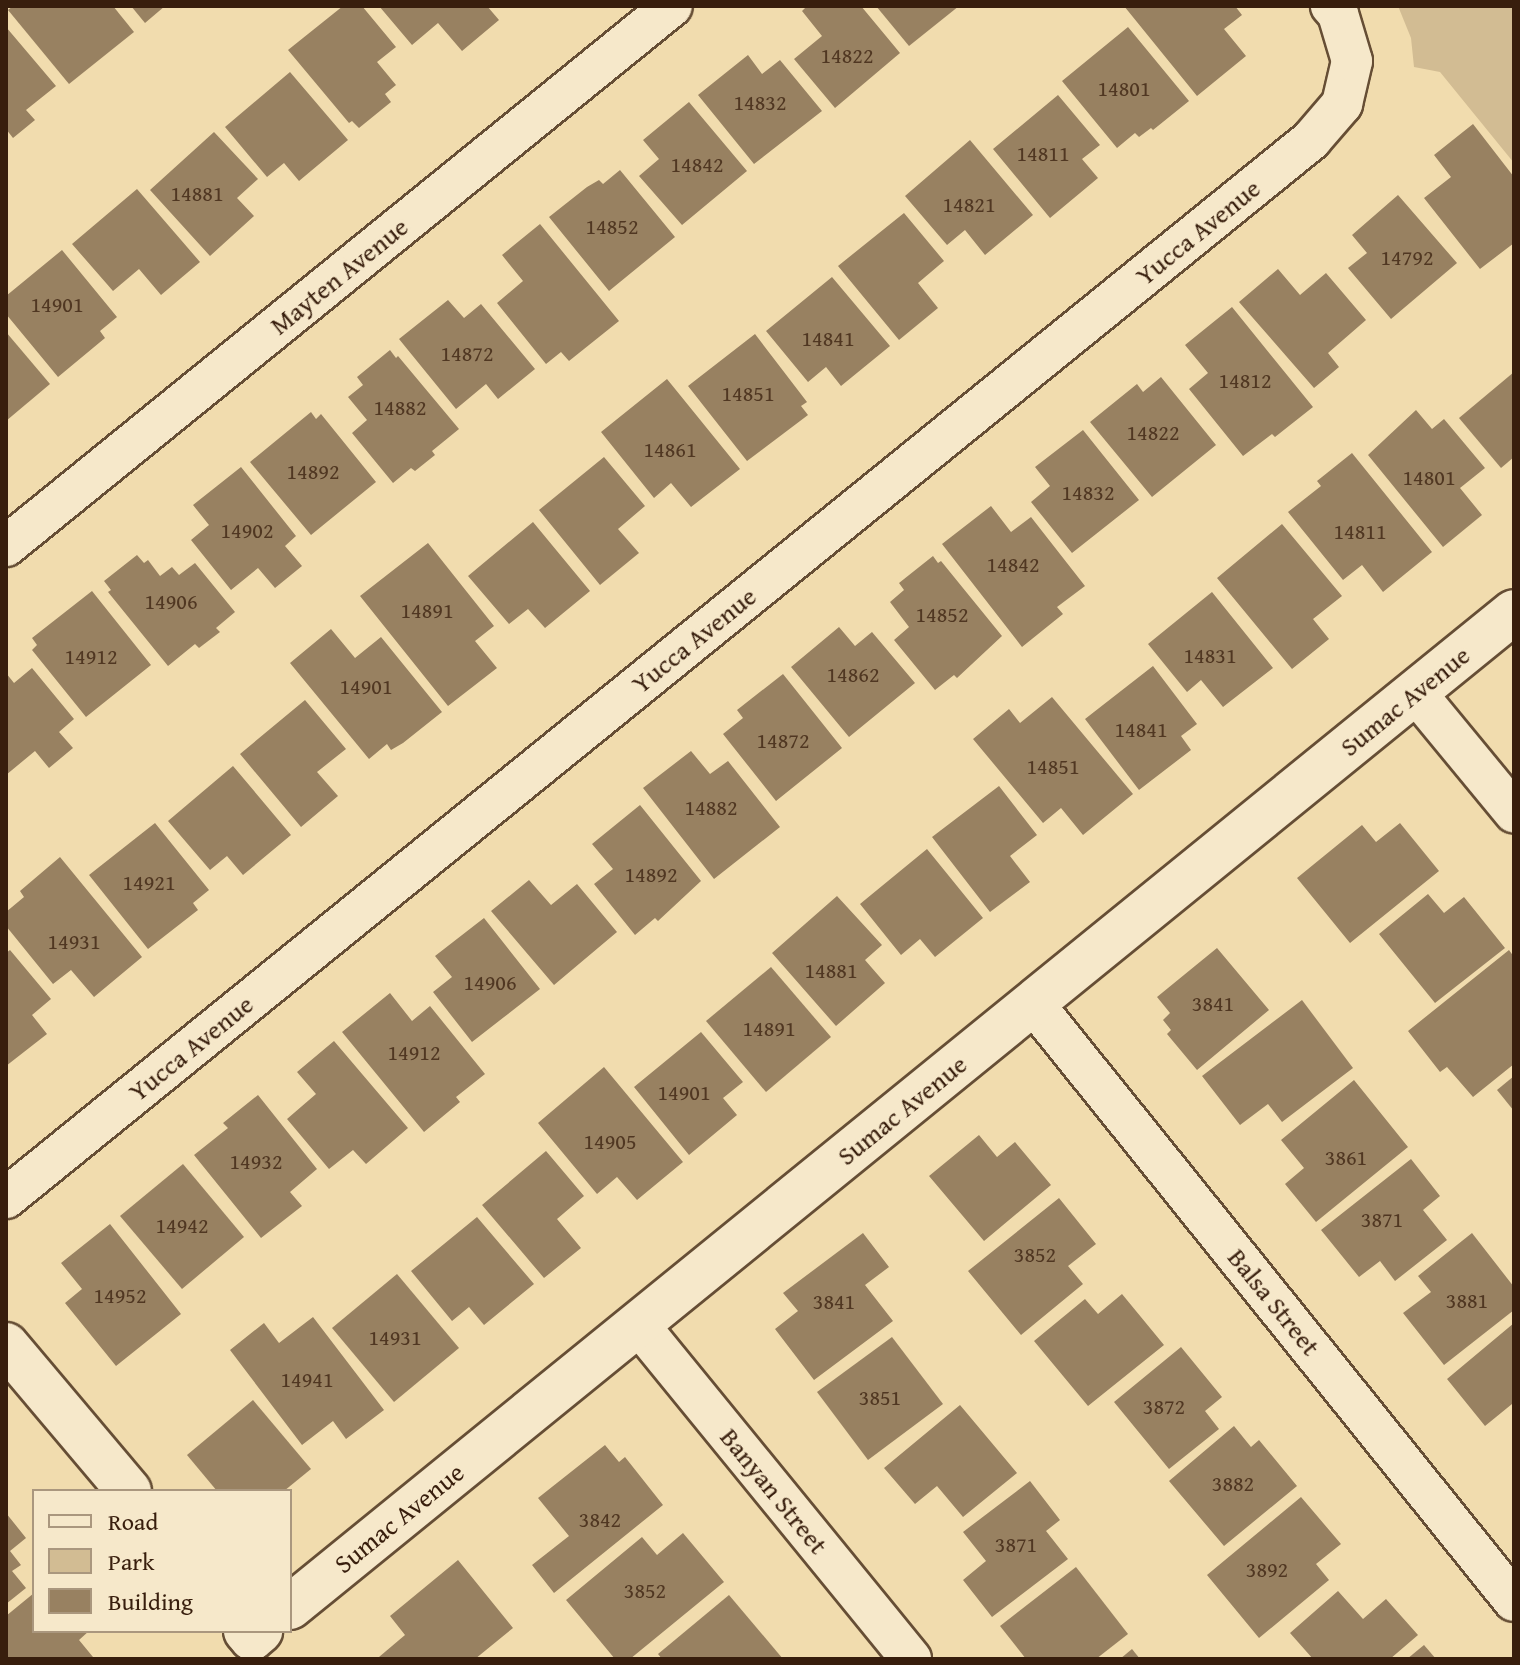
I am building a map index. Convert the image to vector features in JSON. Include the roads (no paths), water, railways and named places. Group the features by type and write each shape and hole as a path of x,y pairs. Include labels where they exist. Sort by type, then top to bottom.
{"street":[{"name":"Mayten Avenue","path":"6,546 672,6"},
{"name":"Yucca Avenue","path":"6,1198 1311,140 1342,104 1352,61 1338,14 1331,6"},
{"name":"Sumac Avenue","path":"292,1605 1514,612"},
{"path":"1415,692 1514,812"},
{"name":"Balsa Street","path":"1033,1003 1514,1601"},
{"name":"Banyan Street","path":"638,1324 911,1659"},
{"path":"6,1345 127,1489"}]}
